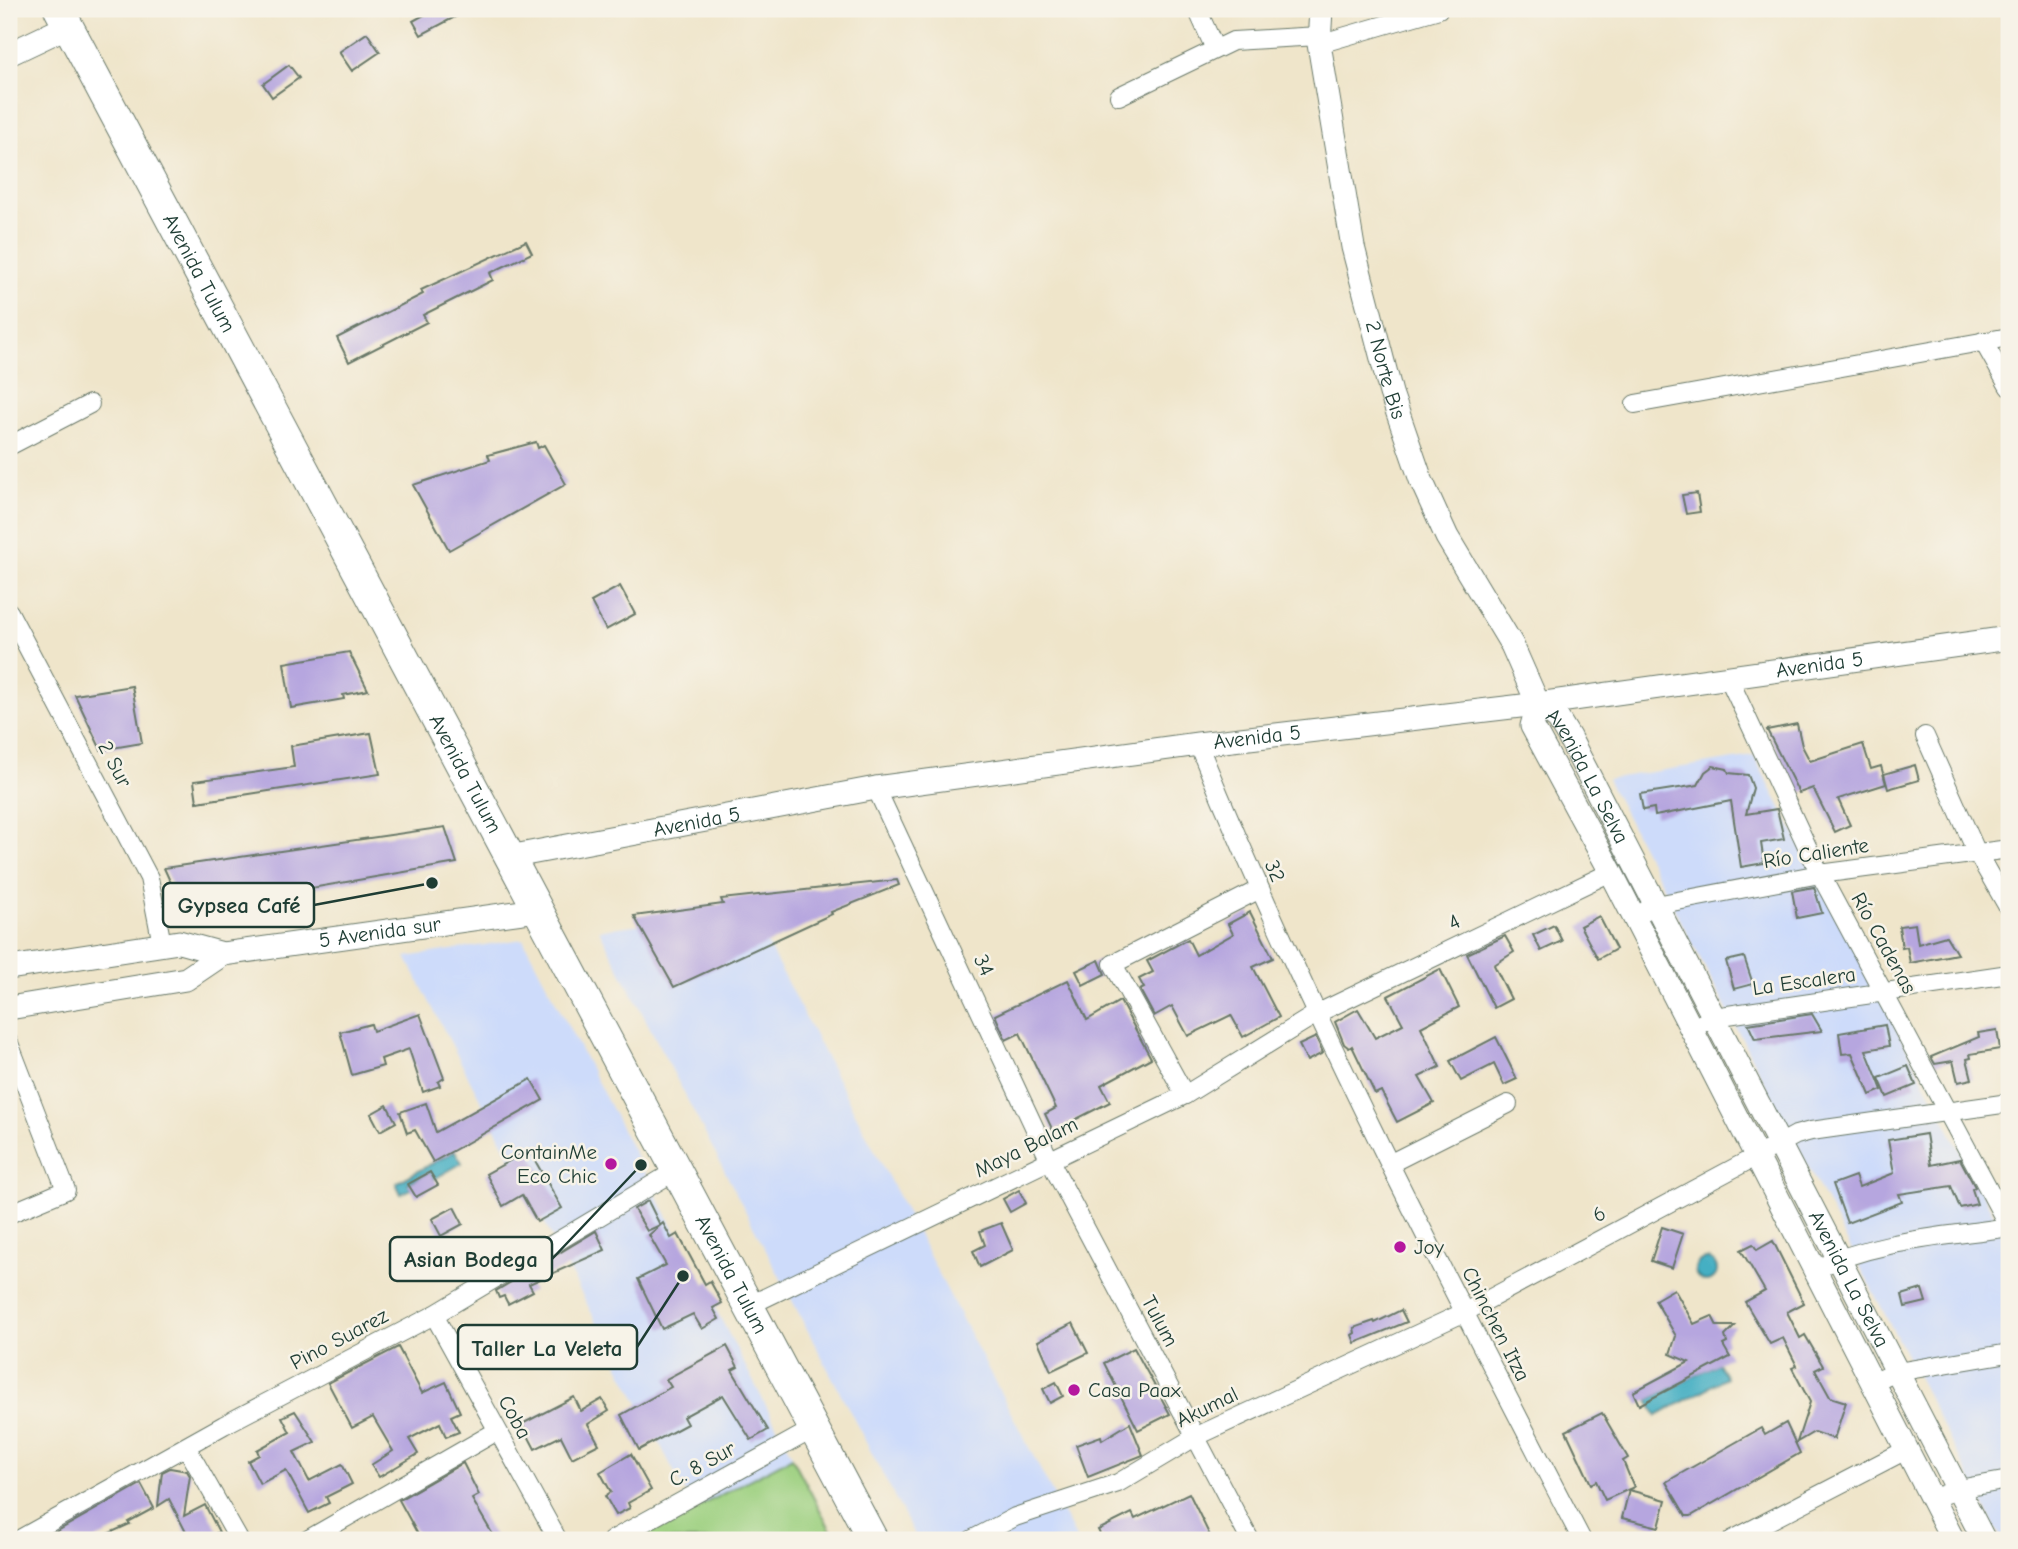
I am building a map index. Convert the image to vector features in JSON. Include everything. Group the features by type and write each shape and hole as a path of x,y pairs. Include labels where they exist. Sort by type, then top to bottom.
{"highway":[{"name":"Avenida Tulum","path":"63,17 873,1540"}],"street":[{"path":"1197,9 1215,48"},
{"name":"2 Norte Bis","path":"1321,9 1319,40 1353,247 1391,393 1421,480 1447,537 1512,645 1538,704"},
{"path":"1119,96 1215,48 1244,39 1319,40 1439,9"},
{"path":"9,54 63,17"},
{"path":"1635,404 2009,337"},
{"path":"1983,341 2009,387"},
{"path":"9,446 90,404"},
{"name":"2 Sur","path":"9,612 149,878 162,944"},
{"name":"Avenida 5","path":"509,857 876,788 1198,744 1538,704 2009,638"},
{"name":"Río Cadenas","path":"1728,677 1821,874 2009,1227"},
{"name":"Avenida La Selva","path":"1953,1540 1611,872 1532,726 1538,704 1558,719 1569,737 1984,1540"},
{"path":"1926,736 1978,853 2009,909"},
{"name":"32","path":"1198,744 1258,890 1316,1014"},
{"name":"34","path":"876,788 1049,1161"},
{"name":"Río Caliente","path":"1633,916 1656,905 1821,874 2009,849"},
{"name":"4","path":"1316,1014 1611,872"},
{"path":"1185,1095 1113,964 1258,890"},
{"name":"5 Avenida sur","path":"223,954 537,910"},
{"path":"9,968 179,942 223,954"},
{"path":"9,1009 186,979 223,954"},
{"name":"La Escalera","path":"1691,1029 1714,1017 2009,974"},
{"name":"Maya Balam","path":"748,1306 1185,1095 1316,1014"},
{"name":"Chinchen Itza","path":"1316,1014 1463,1312 1582,1540"},
{"path":"9,1043 66,1190 9,1214"},
{"name":"6","path":"1463,1312 1756,1156 1811,1130 2009,1103"},
{"path":"1391,1163 1508,1104"},
{"name":"Tulum","path":"1049,1161 1250,1540"},
{"name":"Pino Suarez","path":"20,1540 433,1315 677,1170"},
{"path":"1814,1270 1838,1258 1877,1247 2009,1227"},
{"name":"Akumal","path":"971,1540 1015,1517 1118,1483 1195,1437 1463,1312"},
{"name":"Coba","path":"433,1315 558,1540"},
{"path":"1872,1383 1897,1372 2009,1353"},
{"name":"C. 8 Sur","path":"612,1540 815,1428"},
{"path":"307,1540 497,1431"},
{"path":"187,1447 239,1540"},
{"path":"1732,1540 1906,1450"},
{"path":"1931,1499 1958,1489 2009,1480"}],"shaded area":[{"path":"1754,756 2009,1244 2009,1540 2002,1540 1607,779"},
{"path":"749,909 1077,1540 917,1540 599,930"},
{"path":"523,939 836,1540 710,1540 406,957"}],"green space":[{"path":"792,1457 836,1540 636,1540"}],"water":[{"path":"455,1151 462,1163 434,1179 429,1172 408,1183 411,1189 401,1194 396,1183"},
{"path":"1706,1259 1714,1262 1717,1270 1714,1278 1706,1281 1698,1278 1695,1270 1698,1262"},
{"path":"1718,1363 1726,1378 1657,1416 1648,1400"}],"building":[{"path":"435,9 470,9 421,35 413,21"},
{"path":"367,33 380,52 352,71 339,52"},
{"path":"289,65 299,78 272,97 263,84"},
{"path":"526,241 532,253 490,273 493,280 423,315 427,322 349,362 337,338 423,294 421,290"},
{"path":"536,442 538,448 544,445 566,484 449,550 413,485 490,460 488,455"},
{"path":"1697,493 1700,512 1686,514 1682,495"},
{"path":"620,586 635,614 606,630 591,602"},
{"path":"349,652 368,690 343,695 344,699 291,708 284,663"},
{"path":"132,686 142,743 101,750 75,695"},
{"path":"1797,724 1802,746 1810,761 1863,744 1871,769 1881,766 1886,784 1838,799 1850,825 1835,832 1813,788 1799,793 1767,730"},
{"path":"371,733 380,774 197,802 194,781 294,767 291,746"},
{"path":"1915,765 1919,780 1888,789 1884,774"},
{"path":"1713,766 1727,769 1729,773 1748,775 1753,788 1746,814 1777,809 1784,839 1761,843 1764,863 1741,867 1731,801 1655,816 1654,808 1643,810 1640,794 1698,785 1705,772"},
{"path":"445,827 457,863 183,910 164,868"},
{"path":"897,880 899,885 831,912 832,914 674,987 634,916 723,904 721,899"},
{"path":"1814,887 1822,913 1797,918 1792,891"},
{"path":"1250,912 1273,958 1253,967 1279,1017 1243,1037 1231,1015 1188,1036 1172,1006 1154,1016 1140,990 1144,988 1139,979 1153,972 1147,961 1188,939 1196,955 1233,934 1228,924"},
{"path":"1599,916 1616,949 1598,959 1580,926"},
{"path":"1915,924 1918,944 1946,936 1957,954 1910,963 1907,947 1902,948 1899,926"},
{"path":"1554,925 1562,941 1541,951 1533,935"},
{"path":"1505,936 1514,952 1494,965 1511,999 1494,1008 1467,954"},
{"path":"1744,957 1753,984 1734,989 1726,961"},
{"path":"1099,960 1105,974 1083,985 1076,971"},
{"path":"1440,969 1459,1007 1421,1027 1440,1067 1419,1077 1434,1103 1397,1122 1381,1091 1375,1094 1352,1046 1349,1048 1344,1044 1335,1022 1358,1009 1375,1038 1403,1024 1388,996"},
{"path":"1068,980 1087,1020 1120,1001 1151,1058 1101,1085 1110,1102 1053,1131 1045,1114 1056,1108 1020,1033 1006,1040 995,1015"},
{"path":"420,1014 444,1078 438,1082 440,1086 423,1092 409,1049 381,1059 383,1066 352,1075 340,1032 371,1024 373,1031"},
{"path":"1812,1014 1822,1031 1755,1039 1748,1024"},
{"path":"1885,1025 1889,1046 1866,1050 1882,1090 1870,1095 1852,1053 1842,1054 1839,1033"},
{"path":"1997,1030 2000,1049 1970,1054 1971,1058 1967,1059 1972,1079 1958,1082 1953,1061 1935,1064 1931,1057 1979,1037 1978,1033"},
{"path":"1316,1037 1323,1053 1307,1061 1299,1045"},
{"path":"1496,1037 1517,1079 1504,1085 1494,1064 1461,1081 1450,1061"},
{"path":"1908,1066 1916,1085 1887,1097 1879,1078"},
{"path":"531,1079 543,1100 433,1162 415,1130 407,1133 400,1112 426,1103 436,1132"},
{"path":"387,1105 396,1122 380,1131 371,1114"},
{"path":"1926,1134 1931,1165 1960,1159 1975,1187 1972,1189 1977,1204 1960,1208 1951,1186 1899,1194 1902,1202 1847,1223 1833,1184 1855,1176 1859,1187 1894,1173 1888,1140"},
{"path":"529,1150 562,1208 537,1222 522,1195 503,1206 486,1174"},
{"path":"430,1172 438,1185 416,1197 408,1184"},
{"path":"1019,1190 1026,1203 1010,1212 1003,1199"},
{"path":"648,1201 660,1225 647,1231 634,1209"},
{"path":"454,1207 463,1224 441,1236 432,1219"},
{"path":"663,1223 671,1238 678,1234 705,1284 710,1281 722,1303 713,1308 719,1319 702,1329 693,1314 662,1329 638,1279 666,1265 649,1235"},
{"path":"1001,1223 1013,1250 980,1267 973,1251 985,1245 980,1231"},
{"path":"1662,1227 1683,1234 1672,1268 1651,1261"},
{"path":"596,1231 605,1250 529,1284 533,1291 508,1304 504,1296 499,1298 496,1291"},
{"path":"1773,1241 1804,1303 1787,1312 1800,1338 1805,1335 1823,1366 1815,1370 1830,1397 1846,1402 1834,1439 1814,1432 1797,1442 1810,1402 1792,1368 1797,1366 1783,1338 1770,1344 1745,1302 1765,1291 1741,1250 1753,1244 1757,1250"},
{"path":"1674,1289 1694,1324 1712,1316 1717,1326 1735,1326 1725,1336 1727,1343 1723,1345 1730,1357 1639,1405 1633,1392 1689,1362 1670,1354 1676,1336 1655,1300"},
{"path":"1922,1289 1926,1302 1905,1307 1902,1295"},
{"path":"1401,1310 1407,1322 1355,1343 1352,1335 1355,1333 1354,1328 1374,1321 1375,1323"},
{"path":"1073,1323 1088,1353 1051,1371 1038,1341"},
{"path":"727,1346 738,1367 732,1370 768,1430 751,1440 723,1395 683,1417 687,1424 639,1450 621,1415 671,1387 666,1379"},
{"path":"398,1347 422,1393 446,1382 460,1412 451,1416 459,1432 446,1437 440,1423 409,1439 418,1454 379,1477 371,1465 393,1451 373,1417 352,1428 328,1383"},
{"path":"1134,1348 1170,1414 1138,1430 1104,1363"},
{"path":"1056,1382 1063,1396 1050,1403 1043,1389"},
{"path":"574,1397 581,1411 602,1399 609,1411 588,1424 599,1444 572,1458 561,1436 535,1449 522,1424"},
{"path":"295,1411 315,1442 294,1452 309,1481 342,1464 352,1484 326,1497 329,1503 309,1513 286,1470 260,1484 248,1461 259,1455 257,1450 290,1432 282,1417"},
{"path":"1602,1413 1628,1458 1623,1461 1634,1487 1605,1500 1596,1481 1591,1484 1566,1431"},
{"path":"1130,1423 1143,1455 1088,1477 1076,1445 1101,1436 1102,1440"},
{"path":"1786,1423 1800,1453 1691,1516 1686,1516 1666,1482 1761,1428 1765,1435"},
{"path":"631,1454 651,1490 628,1503 630,1508 616,1515 605,1496 611,1492 600,1472"},
{"path":"463,1463 479,1495 472,1499 496,1540 421,1540 399,1500"},
{"path":"170,1468 187,1471 190,1476 184,1516 205,1505 219,1532 203,1540 190,1540 169,1499 158,1506 162,1472"},
{"path":"141,1484 154,1508 128,1522 130,1524 94,1540 58,1540 54,1533"},
{"path":"1629,1490 1666,1500 1659,1527 1622,1518"},
{"path":"1189,1493 1212,1540 1103,1540 1098,1530 1132,1513 1135,1519"}],"place":[{"name":"Gypsea Café","path":"432,883"},
{"name":"ContainMe Eco Chic","path":"611,1164"},
{"name":"Asian Bodega","path":"641,1165"},
{"name":"Joy","path":"1400,1247"},
{"name":"Taller La Veleta","path":"683,1276"},
{"name":"Casa Paax","path":"1074,1390"}]}
